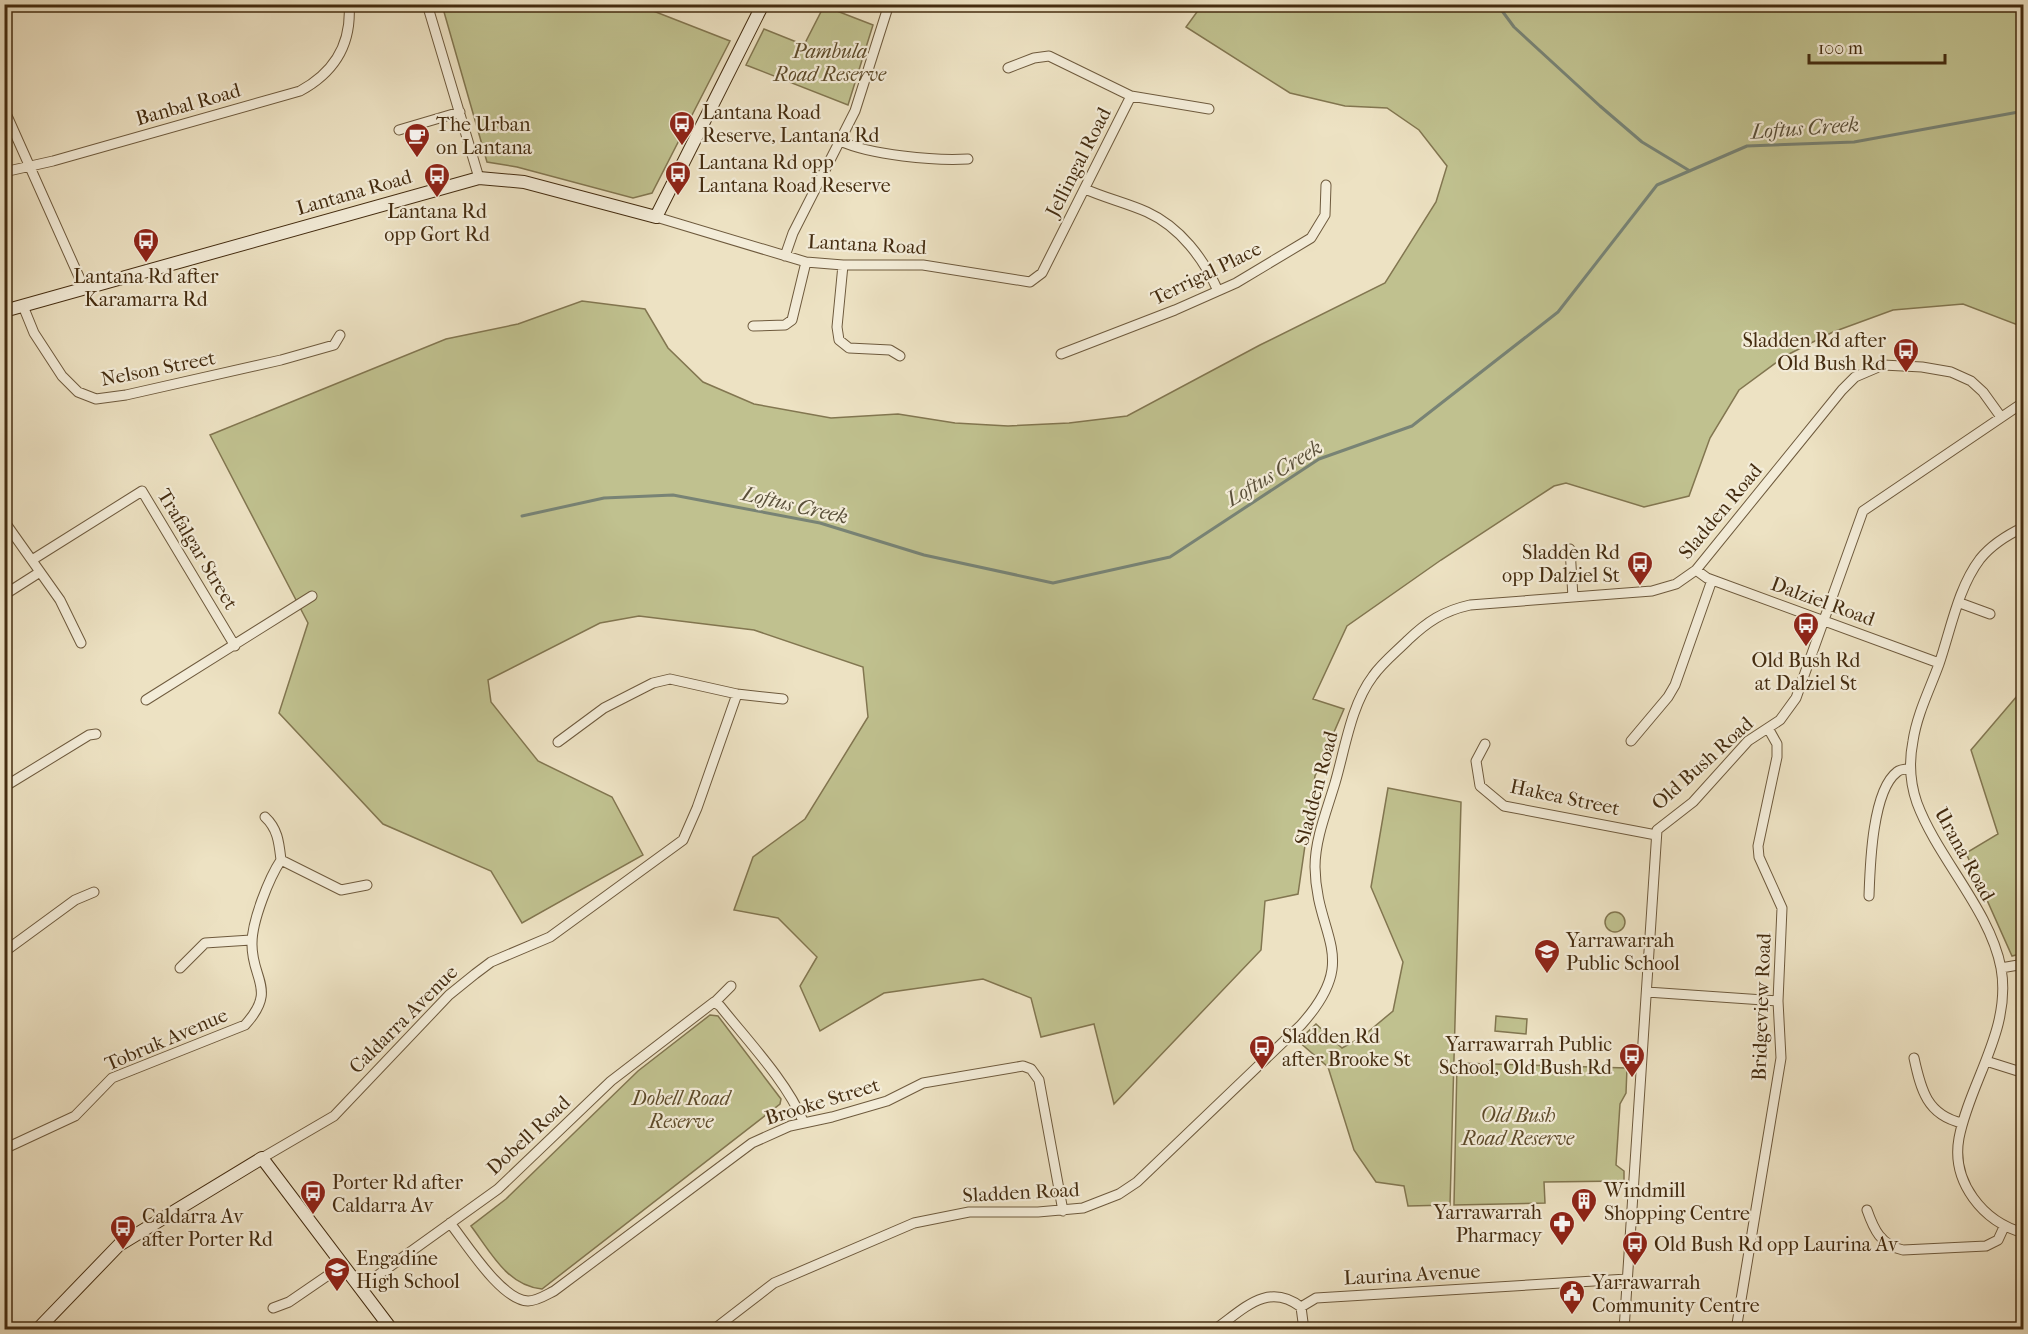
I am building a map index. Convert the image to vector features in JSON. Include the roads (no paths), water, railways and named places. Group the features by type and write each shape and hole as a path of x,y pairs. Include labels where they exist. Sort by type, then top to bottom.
{"street":[{"name":"Banbal Road","path":"4,172 300,91 322,77 340,57 349,28 349,4"},
{"path":"427,4 479,178"},
{"path":"656,217 764,4"},
{"path":"785,256 793,232 861,96 889,4"},
{"path":"1008,68 1034,58 1049,56 1131,96"},
{"name":"Jellingal Road","path":"1035,281 1042,273 1131,96 1209,109"},
{"path":"4,108 84,288"},
{"path":"399,130 460,112"},
{"path":"840,141 864,148 932,159 968,159"},
{"name":"Lantana Road","path":"4,311 479,178 524,182 656,217 806,262 843,265 922,265 1023,282 1035,281"},
{"name":"Terrigal Place","path":"1061,354 1218,291 1311,238 1325,215 1326,185"},
{"path":"1085,189 1146,212 1171,227 1199,258 1210,273 1218,291"},
{"path":"753,326 785,325 792,320 806,262"},
{"path":"843,265 837,327 839,340 849,348 890,350 900,356"},
{"name":"Nelson Street","path":"23,306 34,333 62,376 78,392 96,399 126,395 281,360 334,345 340,335"},
{"name":"Sladden Road","path":"713,1329 774,1283 914,1223 969,1212 1063,1211 1101,1202 1137,1182 1301,1025 1324,995 1330,980 1332,944 1316,884 1317,848 1358,708 1372,676 1421,628 1448,610 1470,605 1661,589 1695,570 1842,390 1867,369 1899,364 1962,376 1983,392 2001,417"},
{"name":"Old Bush Road","path":"1624,1329 1656,835 1660,826 1693,802 1748,741 1789,711 1796,699 1863,511 2024,402"},
{"name":"Trafalgar Street","path":"32,560 142,491 235,645"},
{"path":"4,521 60,600 81,643"},
{"name":"Urana Road","path":"2024,526 1987,551 1973,570 1915,727 1910,769 1918,805 1986,928 2001,968 2000,1016 1986,1061 1962,1123 1957,1151 1967,1189 1975,1203 2004,1227 2024,1233"},
{"path":"1570,549 1573,597"},
{"name":"Dalziel Road","path":"1695,570 1712,580 1939,663"},
{"path":"4,595 40,572"},
{"path":"1631,741 1668,697 1675,685 1712,580"},
{"path":"146,700 312,596"},
{"path":"1960,603 1990,614"},
{"path":"558,742 604,708 652,683 669,679 736,694 783,699"},
{"name":"Caldarra Avenue","path":"37,1329 119,1245 334,1116 449,995 475,974 491,962 508,957 550,937 682,840 697,808 736,694"},
{"name":"Bridgeview Road","path":"1736,1329 1780,1065 1778,1001 1782,908 1759,856 1758,846 1777,757 1777,744 1768,728"},
{"path":"4,787 89,735 96,734"},
{"name":"Hakea Street","path":"1485,744 1476,761 1480,786 1504,806 1656,835"},
{"path":"1869,896 1873,829 1877,813 1892,777 1896,772 1910,769"},
{"path":"180,968 205,943 251,940 269,878 281,860 279,839 273,825 265,817"},
{"path":"281,860 341,890 366,885"},
{"path":"4,952 75,900 94,892"},
{"name":"Tobruk Avenue","path":"4,1149 75,1116 112,1078 245,1025 258,1007 262,981 251,940"},
{"path":"2001,968 2024,964"},
{"name":"Dobell Road","path":"360,1288 498,1189 631,1063 702,1009 715,1002 731,986"},
{"path":"1647,992 1778,1001"},
{"path":"715,1002 772,1074 798,1110 803,1122"},
{"path":"1914,1058 1919,1083 1928,1104 1941,1115 1962,1123"},
{"path":"1986,1061 2024,1073"},
{"name":"Brooke Street","path":"450,1222 506,1292 520,1299 537,1299 554,1291 752,1143 803,1122 872,1106 923,1083 1023,1066 1031,1069 1039,1080 1063,1211"},
{"path":"262,1158 392,1329"},
{"path":"1868,1210 1879,1236 1894,1248 1903,1250 1986,1246 1998,1240 2004,1227"},
{"path":"273,1308 289,1302 343,1265"},
{"name":"Laurina Avenue","path":"1301,1307 1316,1298 1627,1279"},
{"path":"1214,1329 1254,1303 1270,1296 1287,1298 1301,1307 1304,1329"},
{"path":"2011,1329 2024,1329"}],"waterway":[{"path":"1497,4 1514,27 1600,106 1642,142 1690,171"},
{"name":"Loftus Creek","path":"522,516 604,498 673,495 820,523 924,555 1053,583 1170,557 1319,459 1412,426 1558,312 1657,185 1747,146 1854,142 2024,111"}],"place":[{"name":"Lantana Road Reserve, Lantana Rd","path":"682,147"},
{"name":"The Urban on Lantana","path":"417,159"},
{"name":"Lantana Rd opp Lantana Road Reserve","path":"678,197"},
{"name":"Lantana Rd opp Gort Rd","path":"437,199"},
{"name":"Lantana Rd after Karamarra Rd","path":"146,264"},
{"name":"Sladden Rd after Old Bush Rd","path":"1906,374"},
{"name":"Sladden Rd opp Dalziel St","path":"1640,587"},
{"name":"Old Bush Rd at Dalziel St","path":"1806,648"},
{"name":"Yarrawarrah Public School","path":"1547,975"},
{"name":"Sladden Rd after Brooke St","path":"1262,1071"},
{"name":"Yarrawarrah Public School, Old Bush Rd","path":"1632,1079"},
{"name":"Porter Rd after Caldarra Av","path":"313,1216"},
{"name":"Windmill Shopping Centre","path":"1584,1224"},
{"name":"Yarrawarrah Pharmacy","path":"1562,1247"},
{"name":"Caldarra Av after Porter Rd","path":"123,1251"},
{"name":"Old Bush Rd opp Laurina Av","path":"1635,1267"},
{"name":"Engadine High School","path":"337,1293"},
{"name":"Yarrawarrah Community Centre","path":"1572,1316"}],"park label":[{"name":"Pambula Road Reserve","path":"830,62"},
{"name":"Dobell Road Reserve","path":"681,1110"},
{"name":"Old Bush Road Reserve","path":"1518,1126"}]}
